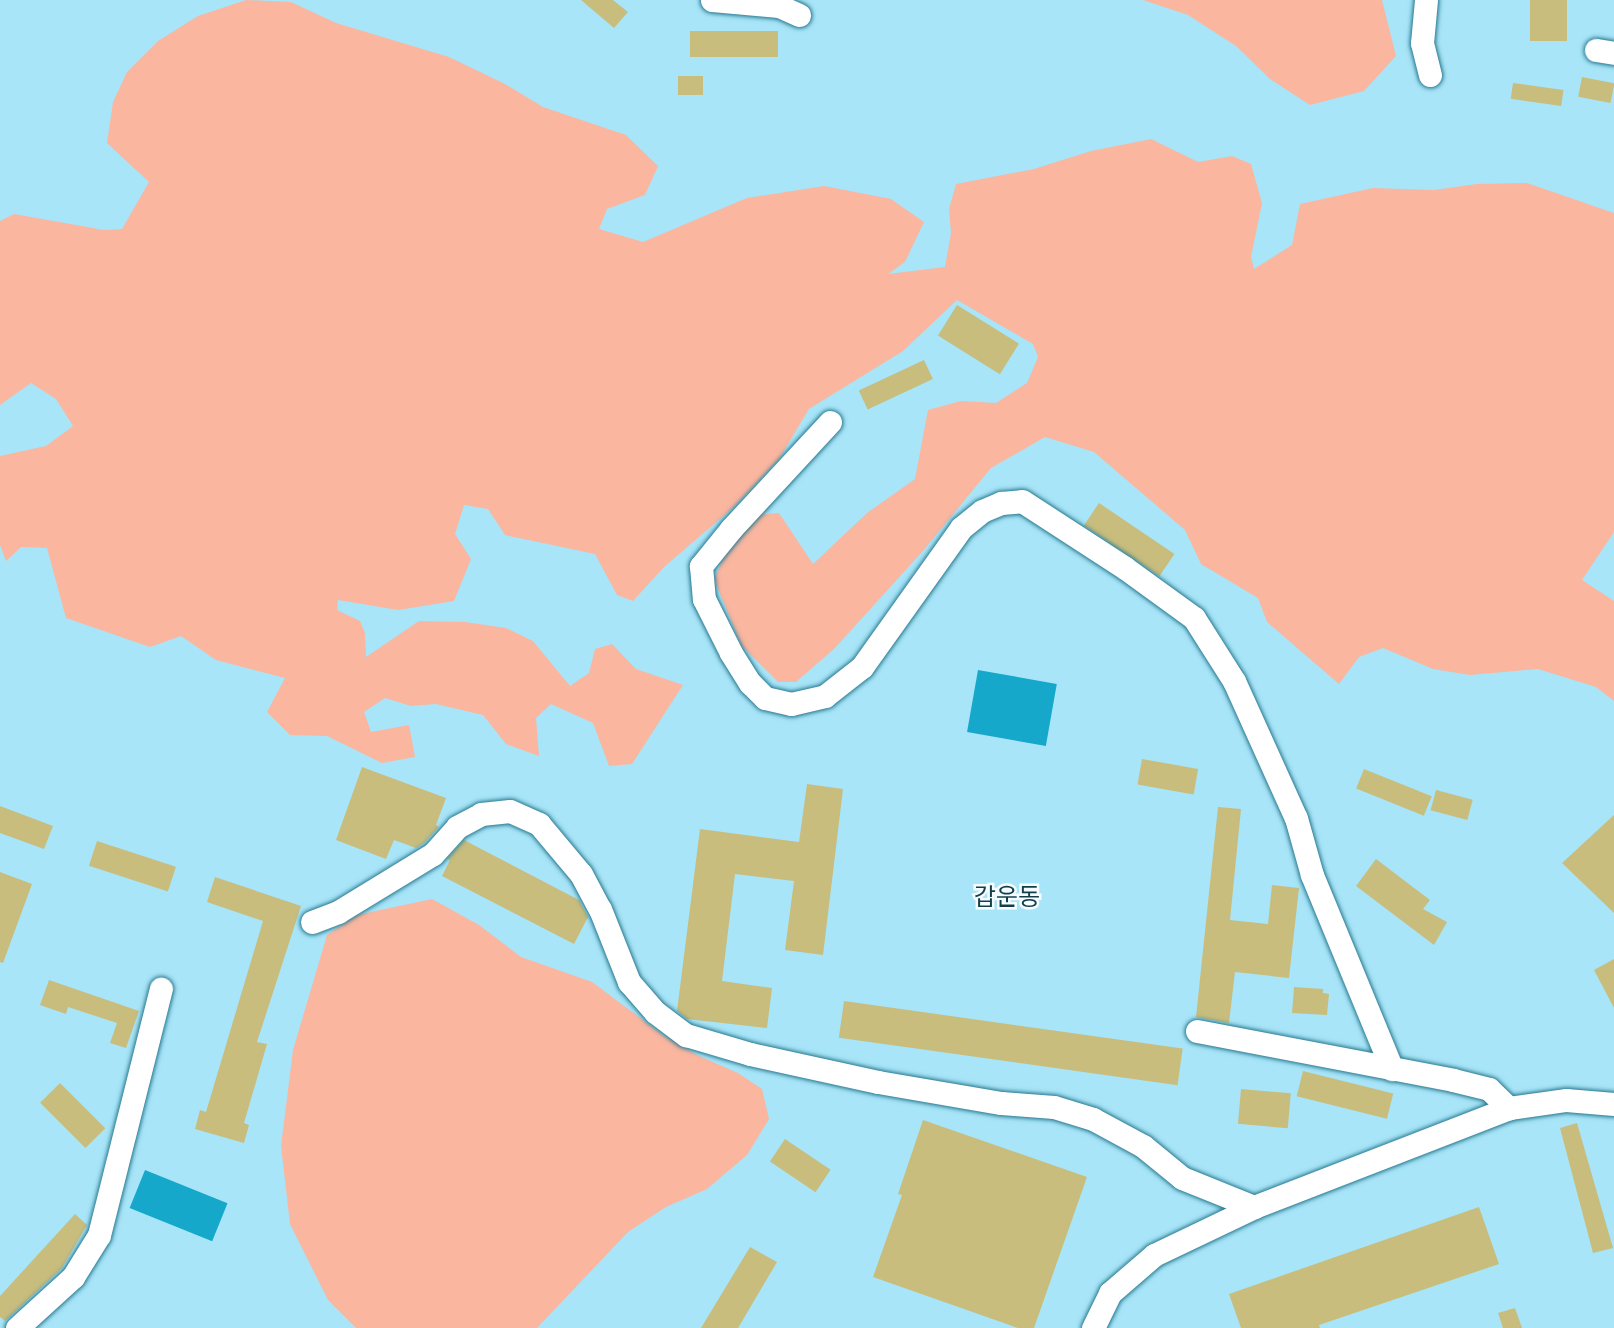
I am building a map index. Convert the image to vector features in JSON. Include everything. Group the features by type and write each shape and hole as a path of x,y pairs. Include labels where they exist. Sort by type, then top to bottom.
{"street":[{"path":"712,0 779,6 799,15"},
{"path":"1426,0 1422,43 1430,75"},
{"path":"830,422 731,529 701,566 704,599 731,653 751,683 765,698 791,704 825,696 862,667 961,528 992,507 1022,501 1115,561 1194,618 1234,681 1296,818 1312,875 1392,1069"},
{"path":"312,922 338,912 401,875 433,854 457,827 481,814 510,811 539,824 582,874 600,909 629,982 654,1012 686,1035 750,1054 878,1082 1000,1102 1055,1107 1093,1119 1143,1146 1182,1178 1254,1207"},
{"path":"17,1328 73,1277 99,1235 161,989"},
{"path":"1197,1031 1489,1089 1509,1108"},
{"path":"1093,1328 1110,1293 1154,1255 1254,1207 1509,1108 1566,1101 1614,1104"}],"shaded area":[{"path":"246,0 291,2 336,23 449,57 505,84 543,107 626,135 658,166 645,195 607,209 599,229 643,242 747,198 824,186 891,199 924,222 905,262 888,274 945,267 951,233 949,209 956,184 1034,169 1091,151 1151,139 1198,162 1232,156 1251,164 1262,203 1251,257 1254,269 1292,245 1300,204 1373,188 1434,190 1477,184 1527,183 1614,213 1614,532 1582,580 1614,601 1614,701 1596,687 1538,669 1470,675 1433,669 1383,648 1359,657 1339,684 1267,622 1258,598 1201,564 1185,530 1094,452 1045,437 991,468 922,552 835,648 796,682 778,682 741,645 714,579 729,546 755,515 779,513 813,564 867,513 915,479 928,410 961,401 996,403 1027,383 1038,357 1033,344 957,300 903,351 809,409 779,459 735,506 664,567 633,601 617,595 595,554 505,535 488,509 464,505 455,534 471,559 454,601 398,610 338,600 337,610 360,621 365,633 366,657 419,621 465,622 506,628 533,641 570,686 589,673 595,649 612,644 636,669 683,685 632,764 609,766 593,723 551,704 536,718 539,756 506,744 483,715 436,704 411,706 385,698 364,712 371,732 409,725 415,757 382,763 327,736 290,735 267,712 285,678 216,660 181,636 150,647 66,618 47,548 21,547 6,561 0,545 0,456 46,446 73,426 56,399 31,383 0,405 0,221 14,214 104,230 122,229 149,182 107,143 113,102 127,72 158,41 198,16"},
{"path":"1143,0 1382,0 1396,56 1364,91 1310,105 1270,79 1236,46 1188,15"},
{"path":"432,899 479,925 521,957 592,982 663,1035 697,1055 738,1073 762,1089 769,1119 747,1155 707,1189 666,1207 628,1232 537,1328 356,1328 328,1300 290,1224 281,1146 293,1050 327,935 357,915"}],"water":[{"path":"978,670 1057,684 1046,746 967,732"},
{"path":"145,1170 228,1203 212,1241 130,1208"}],"building":[{"path":"581,0 613,0 628,12 614,28"},
{"path":"1530,0 1567,0 1567,41 1530,41"},
{"path":"690,31 778,31 778,57 690,57"},
{"path":"678,76 703,76 703,95 678,95"},
{"path":"1582,77 1614,83 1611,103 1578,97"},
{"path":"1513,83 1564,90 1561,106 1511,99"},
{"path":"957,305 1019,344 1000,374 938,336"},
{"path":"924,360 933,379 868,409 859,390"},
{"path":"1099,503 1174,554 1159,576 1084,525"},
{"path":"1142,759 1198,769 1194,795 1137,785"},
{"path":"362,767 446,798 436,825 439,827 424,843 416,848 394,840 386,859 336,840"},
{"path":"1364,769 1432,796 1424,816 1356,788"},
{"path":"807,784 843,789 823,955 785,950 794,881 735,874 722,981 772,988 767,1028 687,1019 677,1011 700,829 799,842"},
{"path":"1436,790 1473,800 1467,820 1431,810"},
{"path":"0,806 53,826 44,849 0,833"},
{"path":"1218,807 1241,809 1230,920 1268,924 1272,885 1299,888 1289,978 1235,972 1229,1023 1196,1017"},
{"path":"1614,815 1614,913 1562,863"},
{"path":"464,840 579,900 588,917 574,944 442,876 450,860 447,859"},
{"path":"97,841 176,867 168,891 89,866"},
{"path":"1376,859 1430,900 1423,909 1447,922 1434,945 1356,886"},
{"path":"0,872 32,884 3,963 0,962"},
{"path":"215,877 301,906 257,1042 267,1044 244,1123 249,1125 244,1143 195,1129 200,1110 206,1112 263,921 207,902"},
{"path":"1614,959 1614,1008 1594,970"},
{"path":"49,980 139,1011 126,1048 110,1043 117,1023 68,1007 66,1014 40,1005"},
{"path":"1294,987 1323,989 1323,993 1329,994 1327,1015 1292,1013"},
{"path":"844,1001 1183,1049 1178,1085 839,1038"},
{"path":"1303,1071 1393,1093 1387,1119 1297,1096"},
{"path":"60,1083 105,1128 85,1148 40,1103"},
{"path":"1241,1089 1291,1093 1288,1128 1238,1124"},
{"path":"923,1120 1087,1177 1034,1328 1018,1328 873,1277 902,1195 898,1194"},
{"path":"1577,1123 1613,1248 1593,1253 1560,1128"},
{"path":"785,1139 831,1170 815,1192 770,1161"},
{"path":"1479,1207 1499,1264 1319,1325 1320,1328 1241,1328 1229,1294"},
{"path":"75,1214 87,1225 62,1268 5,1321 0,1317 0,1296"},
{"path":"750,1247 777,1262 738,1328 701,1328"},
{"path":"1515,1308 1522,1328 1503,1328 1498,1313"}],"district":[{"name":"갑운동","path":"1007,897"}]}
